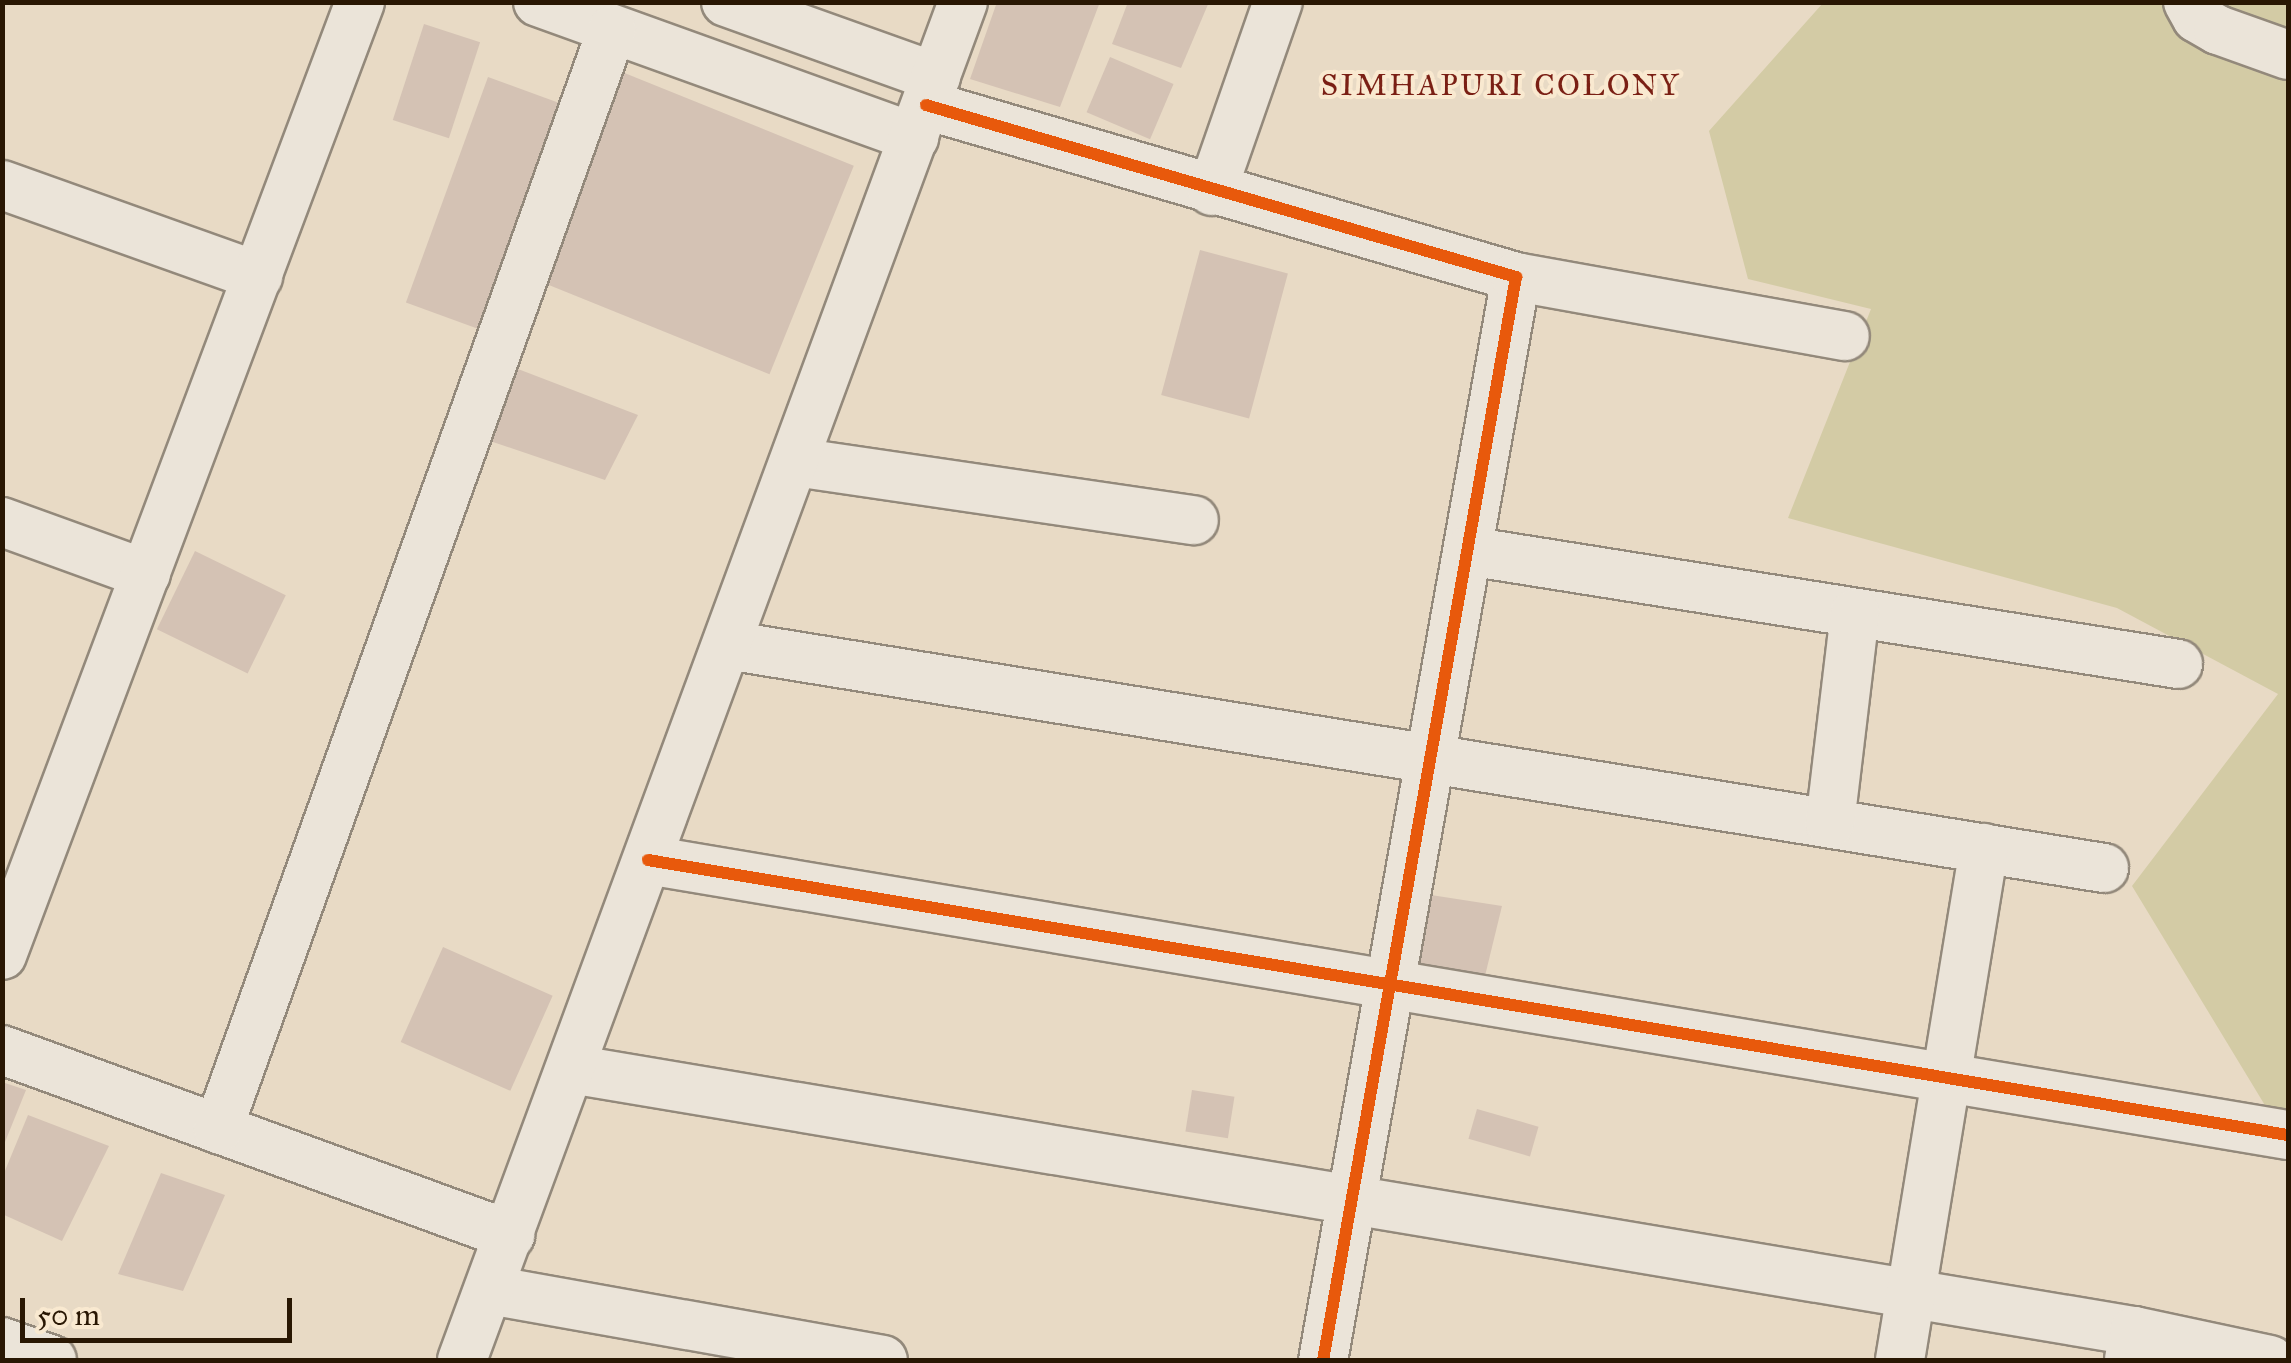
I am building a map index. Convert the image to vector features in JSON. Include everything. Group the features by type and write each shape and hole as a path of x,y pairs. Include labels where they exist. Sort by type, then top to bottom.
{"street":[{"path":"2,955 360,2"},
{"path":"538,2 612,30 926,106 1516,277 1845,336"},
{"path":"726,2 926,106"},
{"path":"462,1360 964,2"},
{"path":"1212,191 1278,2"},
{"path":"2188,2 2197,18 2218,30 2288,56"},
{"path":"218,1130 612,30"},
{"path":"2,185 258,276"},
{"path":"1323,1360 1516,277"},
{"path":"795,462 1194,520"},
{"path":"2,522 146,574"},
{"path":"1468,551 2178,664"},
{"path":"1830,824 1855,612"},
{"path":"727,645 2104,868"},
{"path":"1900,1360 1984,848"},
{"path":"648,860 2288,1135"},
{"path":"2,1050 510,1235"},
{"path":"571,1069 1911,1294 2132,1346 2270,1360"},
{"path":"490,1290 883,1360"},
{"path":"2,1342 52,1360"}],"shaded area":[{"path":"1823,3 2288,3 2288,1110 2266,1107 2132,886 2278,694 2117,608 1788,518 1871,309 1748,279 1709,131"}],"building":[{"path":"997,2 1100,2 1060,107 970,79"},
{"path":"1128,2 1209,2 1181,68 1112,44"},
{"path":"424,24 480,42 449,138 393,120"},
{"path":"1110,57 1174,84 1150,139 1087,112"},
{"path":"622,72 854,166 770,374 538,281"},
{"path":"488,77 561,104 479,329 406,303"},
{"path":"1200,250 1288,274 1249,418 1161,395"},
{"path":"518,369 638,415 605,480 487,440"},
{"path":"195,551 286,595 248,673 157,629"},
{"path":"1418,893 1502,906 1484,980 1401,971"},
{"path":"443,947 553,996 510,1091 401,1042"},
{"path":"2,1082 26,1090 3,1147 2,1147"},
{"path":"1192,1090 1234,1097 1228,1138 1185,1131"},
{"path":"1477,1109 1539,1127 1530,1156 1468,1139"},
{"path":"28,1115 109,1146 62,1241 2,1214 2,1178"},
{"path":"161,1173 225,1195 183,1291 118,1274"}],"cycle path":[{"path":"926,105 1516,277 1323,1360"},
{"path":"648,860 2288,1135"}],"district":[{"name":"SIMHAPURI COLONY","path":"1501,85"}]}
